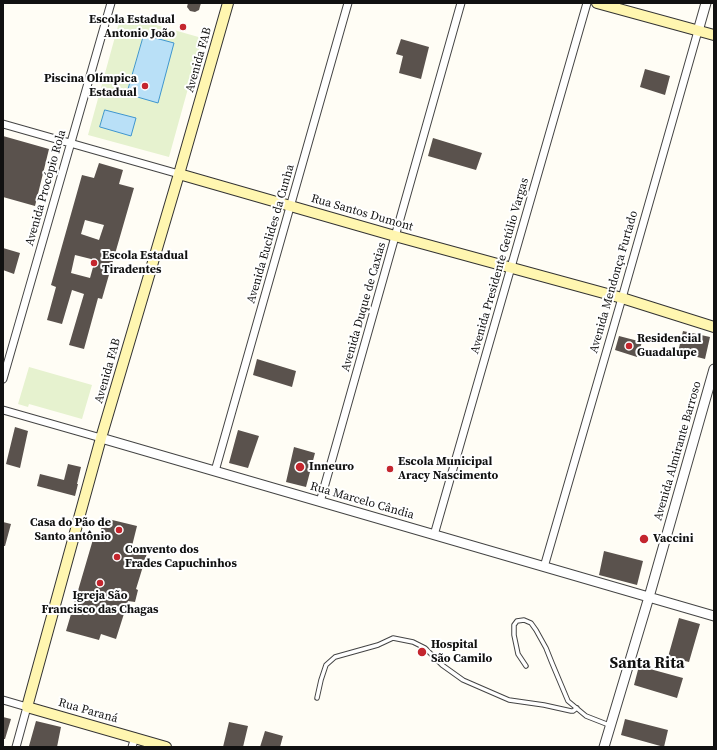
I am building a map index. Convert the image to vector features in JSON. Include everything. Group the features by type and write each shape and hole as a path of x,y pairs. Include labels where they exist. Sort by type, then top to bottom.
{"main road":[{"name":"Avenida FAB","path":"28,707 101,438 180,174 228,3"},
{"path":"597,3 714,35"},
{"name":"Rua Santos Dumont","path":"180,174 395,236 622,298 714,327"},
{"name":"Rua Paraná","path":"28,707 133,742 166,747"}],"street":[{"name":"Avenida Procópio Rola","path":"3,379 111,3"},
{"name":"Avenida Euclides da Cunha","path":"215,471 348,3"},
{"name":"Avenida Duque de Caxias","path":"320,502 461,3"},
{"name":"Avenida Presidente Getúlio Vargas","path":"434,535 587,3"},
{"name":"Avenida Mendonça Furtado","path":"544,566 706,3"},
{"name":"Rua Santos Dumont","path":"3,124 180,174"},
{"name":"Avenida Almirante Barroso","path":"604,747 714,369"},
{"name":"Rua Marcelo Cândia","path":"3,410 714,616"},
{"name":"Rua Paraná","path":"3,700 28,707"},
{"name":"Avenida FAB","path":"16,747 28,707"}],"lane":[{"path":"526,666 518,654 514,635 514,625 517,621 524,620 530,623 536,630 546,648 568,701 586,716 610,726"},
{"path":"317,698 326,665 335,657 378,645 393,638 413,642 425,648 442,665 463,680 509,700 544,705 570,711 577,708"}],"green space":[{"name":"Piscina Olímpica Estadual","path":"121,15 202,38 169,157 88,135"},
{"path":"29,367 92,385 82,419 29,404 28,407 18,404"}],"water":[{"path":"144,35 174,43 158,103 127,94"},
{"path":"105,110 136,118 131,136 100,127"}],"building":[{"path":"188,3 201,3 199,10 195,12 190,11 187,7"},
{"path":"401,39 429,47 421,79 399,73 403,56 396,54"},
{"path":"645,69 670,76 665,95 640,87"},
{"path":"3,136 49,149 35,206 3,197"},
{"path":"433,138 482,153 476,170 428,156"},
{"path":"99,163 123,170 119,184 134,188 102,299 98,298 84,349 69,345 84,294 72,290 62,324 47,320 56,287 51,285 82,175 94,178","holes":["85,220 104,225 99,240 81,234","75,255 95,260 90,278 71,273"]},
{"path":"3,248 20,253 14,274 3,270"},
{"path":"683,331 710,337 705,359 678,352"},
{"name":"Residencial Guadalupe","path":"619,336 642,342 637,357 615,350"},
{"path":"257,359 296,371 292,387 253,375"},
{"path":"15,427 28,431 20,468 6,464"},
{"path":"238,430 259,436 248,468 229,463"},
{"name":"Inneuro","path":"294,447 315,453 306,487 286,482"},
{"path":"68,464 81,467 75,496 37,486 40,474 64,480"},
{"path":"104,518 137,526 132,546 148,550 136,589 138,590 135,602 128,601 116,639 101,634 99,640 66,631 94,536 99,537"},
{"path":"3,522 11,524 5,546 3,546"},
{"path":"604,551 643,561 637,585 599,575"},
{"path":"679,618 700,624 689,662 668,657"},
{"path":"639,666 683,678 677,698 634,685"},
{"path":"3,717 11,719 5,739 3,739"},
{"path":"625,719 668,730 664,747 621,735"},
{"path":"36,721 61,727 57,747 29,746"},
{"path":"229,722 248,726 243,747 223,747"},
{"path":"265,731 283,736 280,747 260,747"}],"place":[{"name":"Escola Estadual Antonio João","path":"183,27"},
{"name":"Piscina Olímpica Estadual","path":"145,86"},
{"name":"Escola Estadual Tiradentes","path":"94,263"},
{"name":"Residencial Guadalupe","path":"629,346"},
{"name":"Inneuro","path":"300,467"},
{"name":"Escola Municipal Aracy Nascimento","path":"390,469"},
{"name":"Casa do Pão de Santo antônio","path":"119,530"},
{"name":"Vaccini","path":"644,539"},
{"name":"Convento dos Frades Capuchinhos","path":"117,557"},
{"name":"Igreja São Francisco das Chagas","path":"100,583"},
{"name":"Hospital São Camilo","path":"422,652"}],"district":[{"name":"Santa Rita","path":"647,664"}]}
